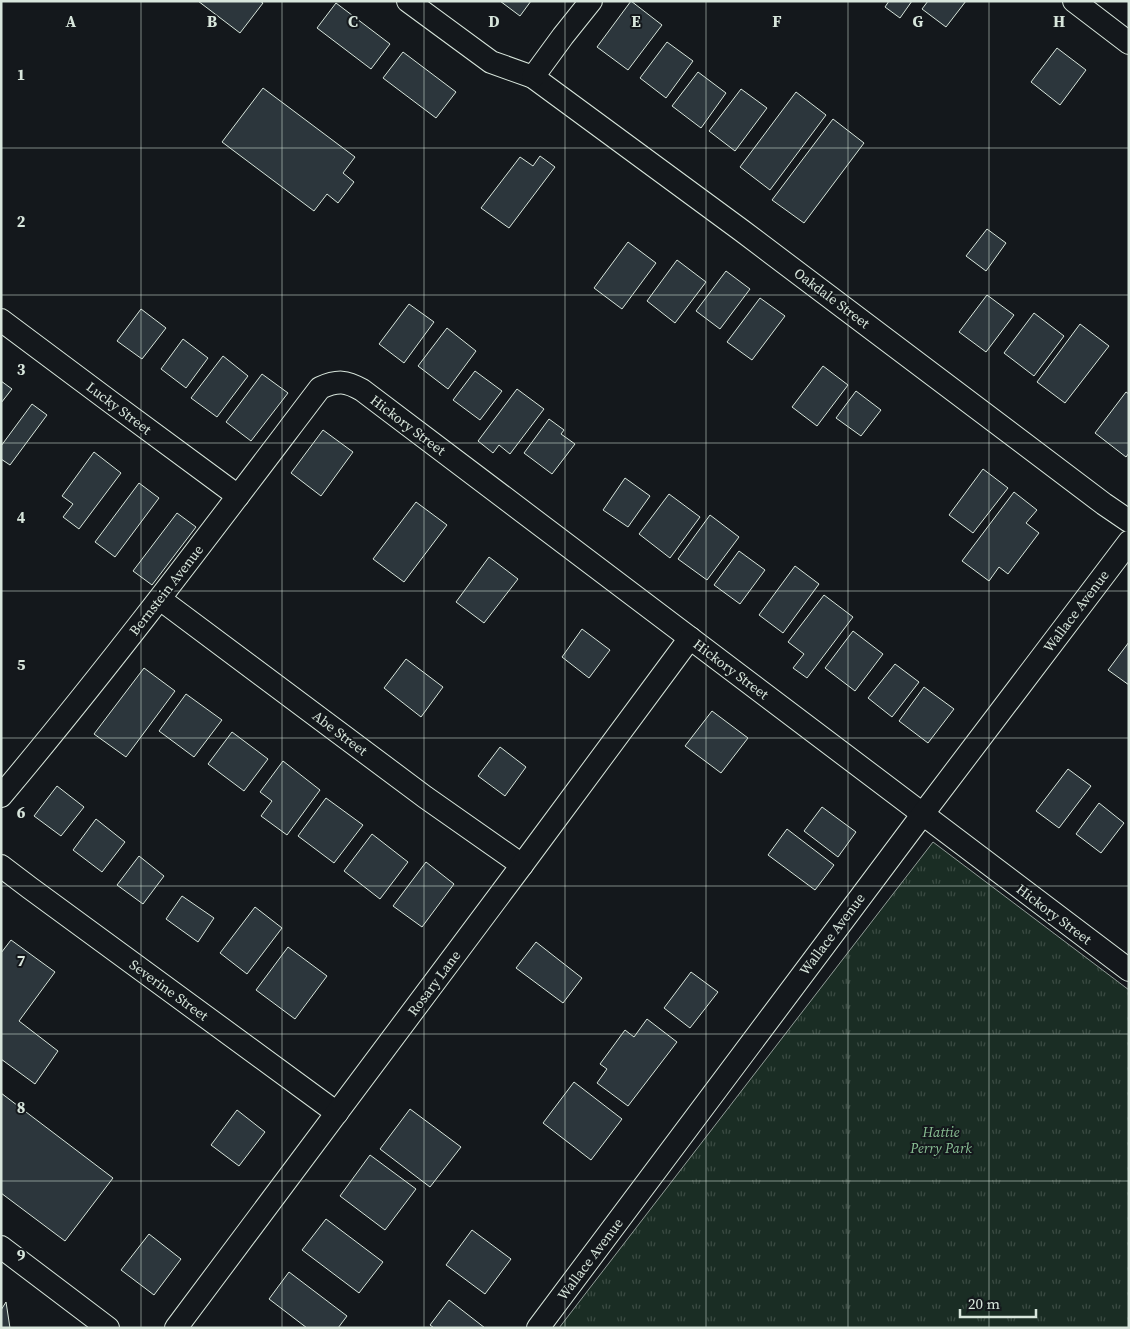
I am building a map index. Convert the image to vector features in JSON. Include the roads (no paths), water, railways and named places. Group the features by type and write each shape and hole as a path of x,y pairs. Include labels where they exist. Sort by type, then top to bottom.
{"street":[{"name":"Oakdale Street","path":"408,1 491,62 533,77 741,230 1088,492 1129,520"},
{"path":"533,77 591,1"},
{"path":"1074,1 1129,43"},
{"name":"Lucky Street","path":"1,320 238,496"},
{"name":"Hickory Street","path":"329,384 336,382 349,383 362,390 1129,970"},
{"name":"Bernstein Avenue","path":"1,796 160,599 320,388 329,384"},
{"name":"Wallace Avenue","path":"538,1328 922,814 1129,542"},
{"name":"Abe Street","path":"160,599 418,791 522,865"},
{"name":"Rosary Lane","path":"176,1328 690,638"},
{"name":"Severine Street","path":"1,866 337,1113"},
{"path":"1,1247 108,1328"}],"park label":[{"name":"Hattie Perry Park","path":"941,1140"}]}
